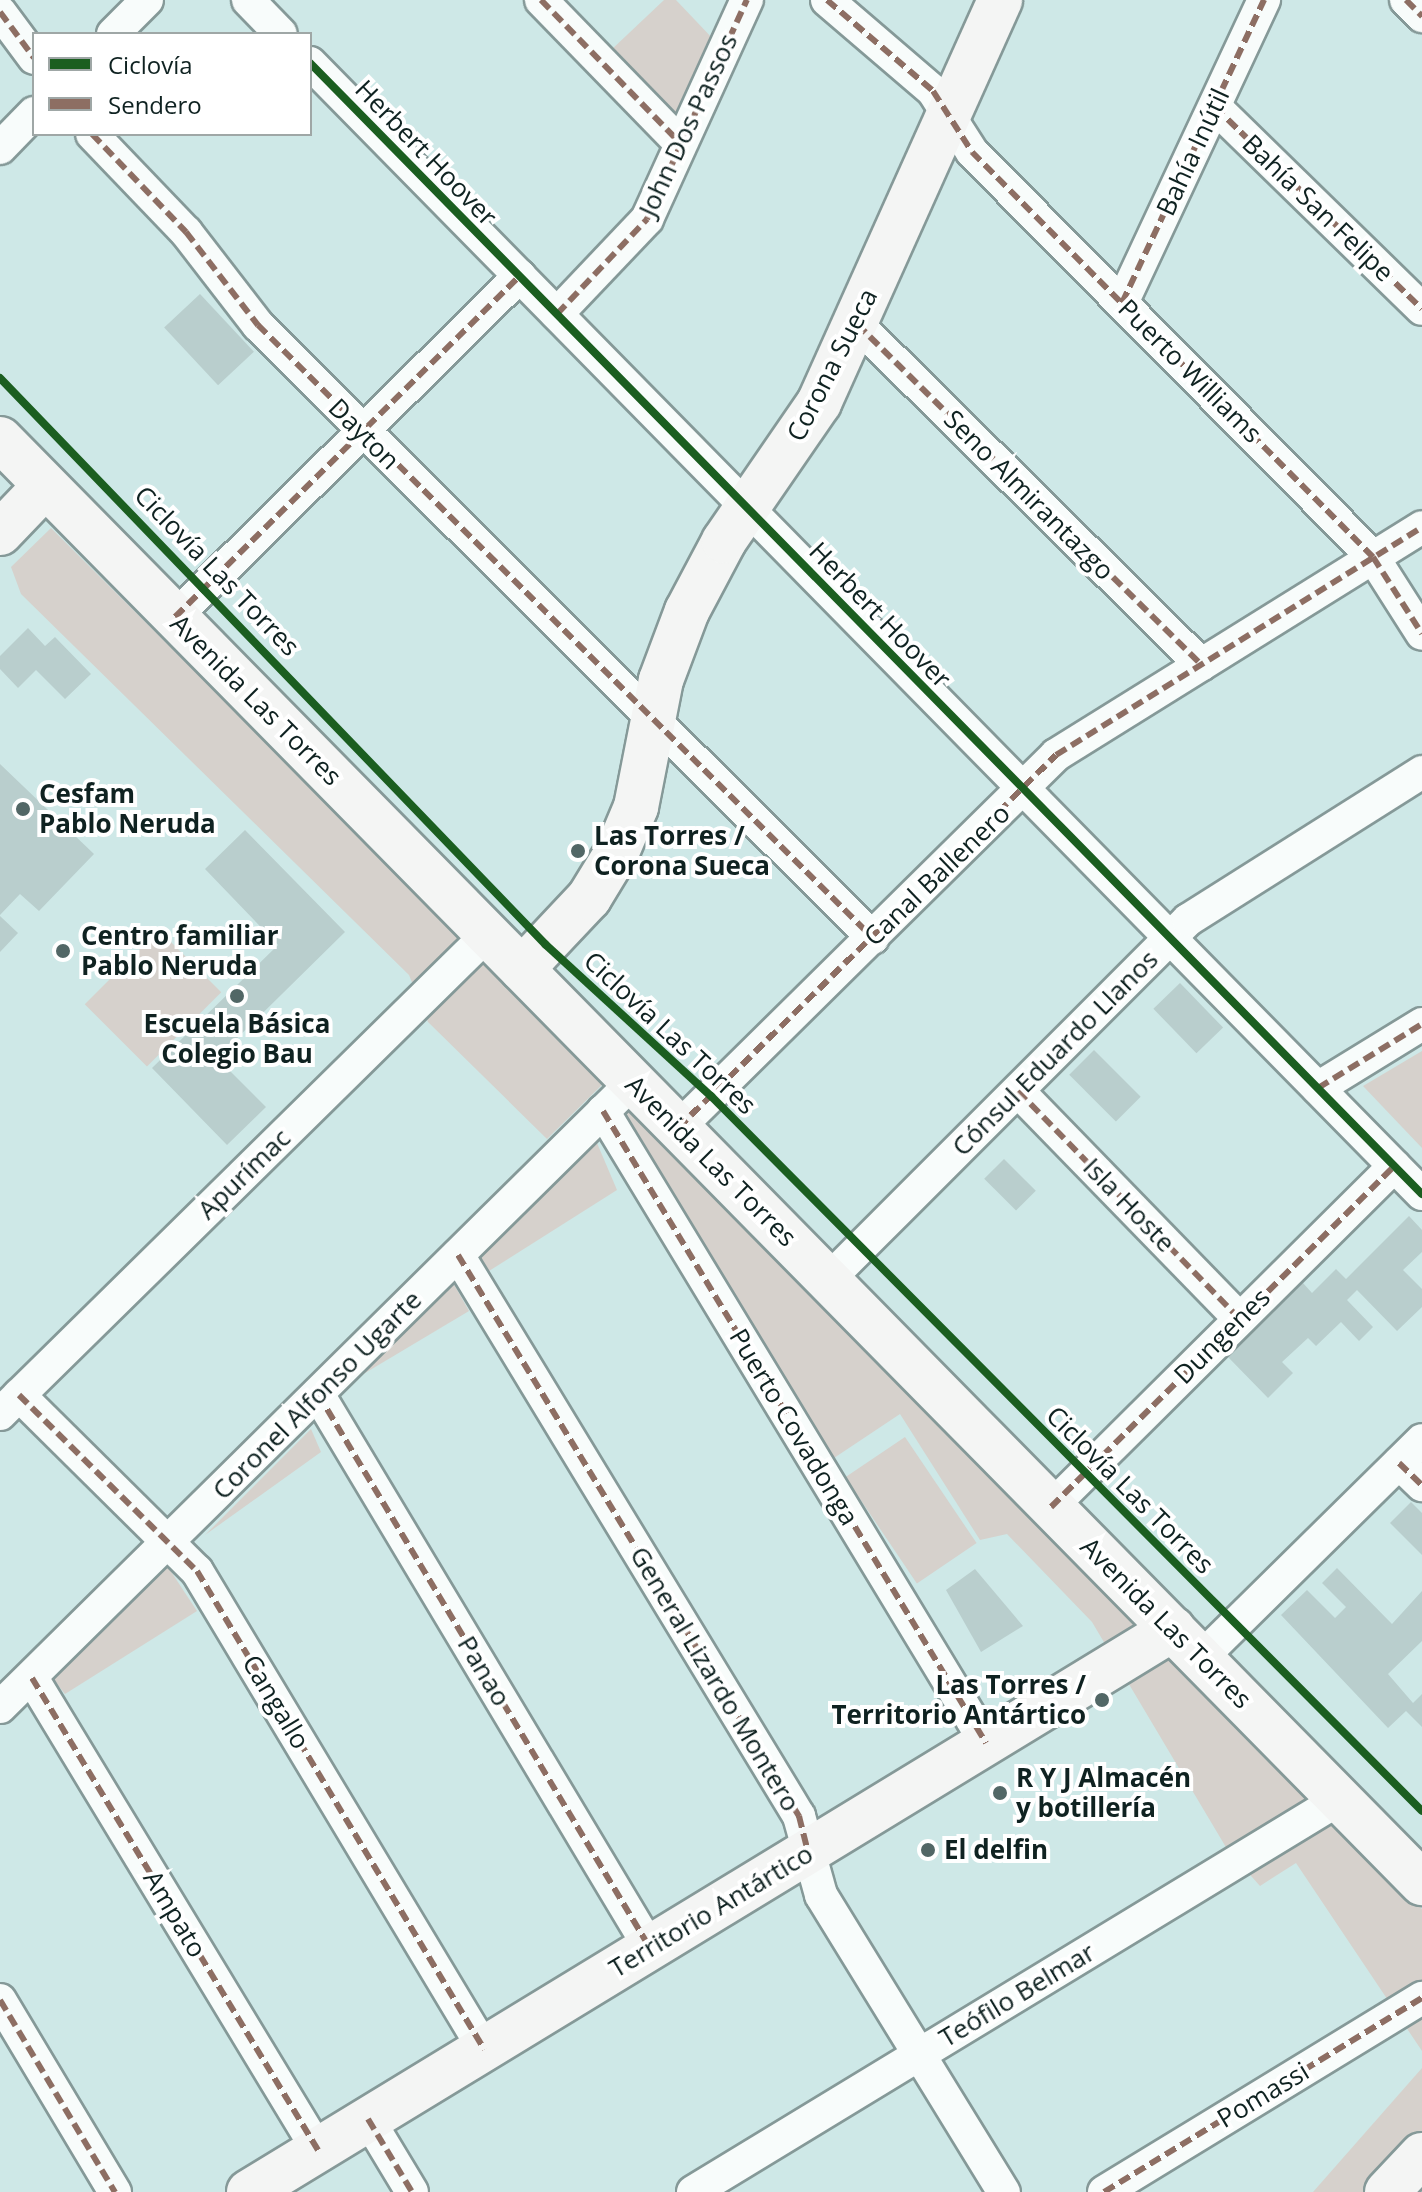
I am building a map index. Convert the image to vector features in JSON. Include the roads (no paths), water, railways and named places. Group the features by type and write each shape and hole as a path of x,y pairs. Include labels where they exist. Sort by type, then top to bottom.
{"street":[{"path":"115,32 147,0"},
{"path":"248,0 279,32"},
{"path":"541,0 680,143"},
{"name":"John Dos Passos","path":"557,314 647,219 747,0"},
{"name":"Puerto Williams","path":"827,0 933,91 972,152 1373,557 1422,634"},
{"name":"Corona Sueca","path":"522,969 589,898 617,852 636,807 652,720 687,611 747,508 812,415 857,324 1000,0"},
{"name":"Bahía Inútil","path":"1122,303 1264,0"},
{"path":"1406,0 1422,16"},
{"path":"0,12 32,55"},
{"name":"Herbert Hoover","path":"312,65 1422,1194"},
{"name":"Bahía San Felipe","path":"1215,107 1422,309"},
{"path":"0,148 32,115"},
{"name":"Dayton","path":"94,136 186,232 243,309 362,432 652,720"},
{"path":"175,617 520,276"},
{"name":"Seno Almirantazgo","path":"857,324 1201,665"},
{"name":"Avenida Las Torres","path":"0,439 522,969 618,1096 678,1128 1422,1883"},
{"path":"0,533 45,486"},
{"name":"Canal Ballenero","path":"678,1128 1024,790 1056,755 1422,527"},
{"path":"652,720 873,938"},
{"name":"Cónsul Eduardo Llanos","path":"829,1279 1200,912 1422,772"},
{"name":"Apurímac","path":"10,1404 488,934"},
{"path":"1318,1088 1422,1024"},
{"name":"Isla Hoste","path":"1018,1091 1240,1319"},
{"name":"Coronel Alfonso Ugarte","path":"0,1707 618,1096"},
{"name":"Puerto Covadonga","path":"618,1096 986,1743"},
{"name":"Dungenes","path":"1051,1507 1394,1166"},
{"name":"General Lizardo Montero","path":"458,1255 799,1816 821,1895 1004,2192"},
{"name":"Panao","path":"318,1394 650,1948"},
{"name":"Cangallo","path":"10,1404 197,1571 484,2049"},
{"name":"Territorio Antártico","path":"249,2192 986,1743 1187,1644 1422,1440"},
{"path":"1399,1463 1422,1485"},
{"name":"Ampato","path":"32,1678 318,2150"},
{"name":"Teófilo Belmar","path":"693,2192 1340,1799"},
{"name":"Pomassi","path":"1104,2192 1422,1998"},
{"path":"0,2000 115,2192"},
{"path":"368,2119 412,2192"},
{"path":"1387,2192 1422,2155"}],"place":[{"name":"Cesfam Pablo Neruda","path":"23,809"},
{"name":"Las Torres / Corona Sueca","path":"578,851"},
{"name":"Centro familiar Pablo Neruda","path":"63,951"},
{"name":"Escuela Básica Colegio Bau","path":"237,996"},
{"name":"Las Torres / Territorio Antártico","path":"1102,1700"},
{"name":"R Y J Almacén y botillería","path":"1000,1793"},
{"name":"El delfin","path":"928,1850"}]}
